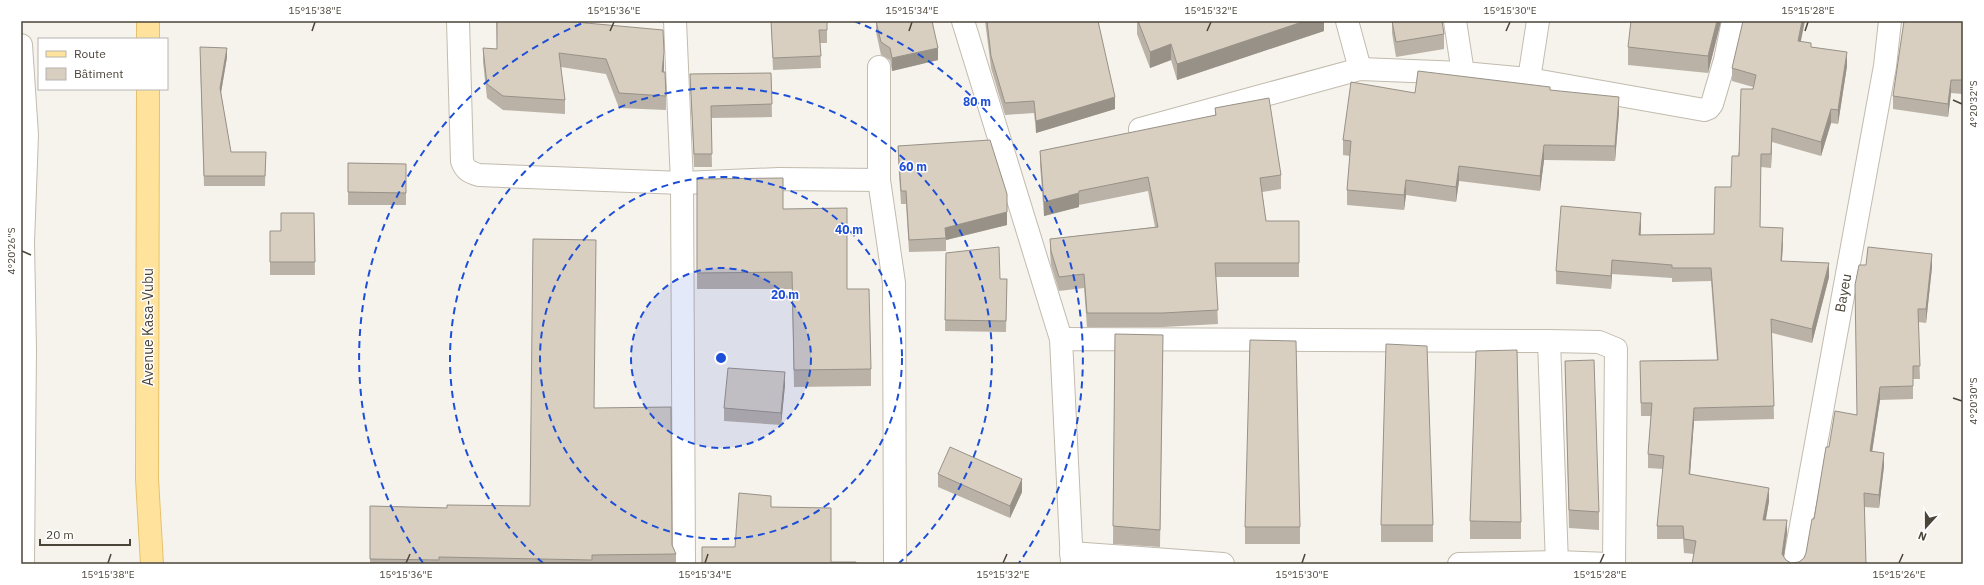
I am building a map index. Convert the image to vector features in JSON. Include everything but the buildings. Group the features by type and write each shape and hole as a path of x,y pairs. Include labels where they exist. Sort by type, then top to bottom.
{"main road":[{"path":"148,21 148,38"},
{"name":"Avenue Kasa-Vubu","path":"148,90 147,478 152,564"}],"street":[{"path":"458,21 462,161 465,170 479,175 682,183 779,179 879,180"},
{"path":"675,21 682,183 684,564"},
{"path":"963,21 1061,339 1071,559 1223,564"},
{"path":"1347,21 1360,69"},
{"path":"1455,21 1463,73"},
{"path":"1529,79 1538,21"},
{"path":"1140,129 1360,69 1463,73 1529,79 1704,110 1709,108 1712,104 1725,60 1732,21"},
{"name":"Bayeu","path":"1794,564 1885,66 1890,21"},
{"path":"21,45 24,134 23,242 25,350 23,564"},
{"path":"879,67 879,180 894,283 895,564"},
{"path":"1061,339 1549,341 1598,342 1616,349 1614,564"},
{"path":"1549,341 1557,563"},
{"path":"1459,564 1609,564"}]}
